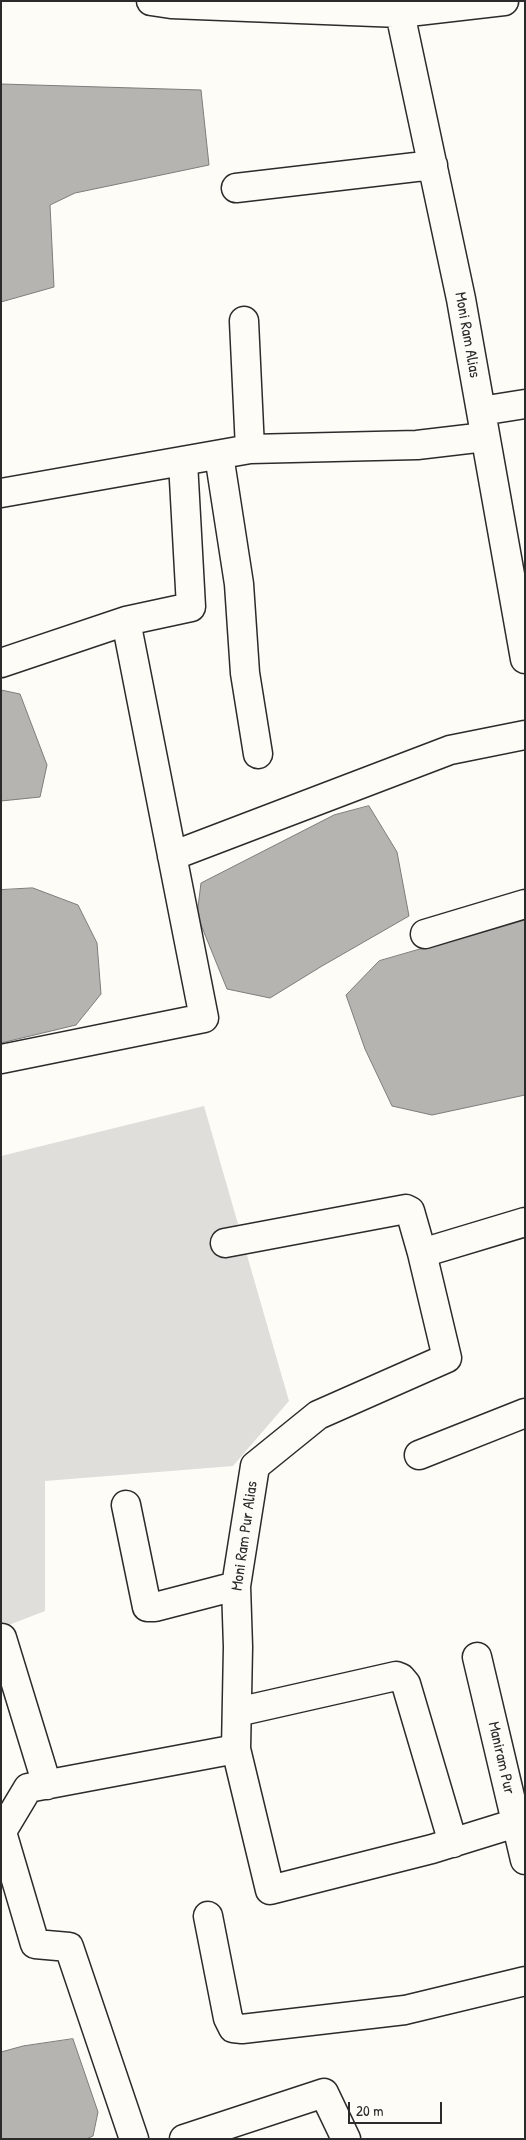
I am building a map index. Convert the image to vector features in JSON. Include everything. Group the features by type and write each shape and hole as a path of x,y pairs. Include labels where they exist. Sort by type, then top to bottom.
{"street":[{"path":"151,1 171,4 407,9 504,1"},
{"name":"Moni Ram Alias","path":"407,9 432,165 461,299 524,647"},
{"path":"236,188 432,165"},
{"path":"244,321 250,449"},
{"path":"481,410 525,404"},
{"path":"1,493 250,449 417,445 485,437"},
{"path":"219,455 239,584 245,672 258,754"},
{"path":"1,663 126,622 191,607 183,462"},
{"path":"1,1059 204,1018 126,622"},
{"path":"172,856 450,750 525,735"},
{"path":"425,934 525,904"},
{"path":"225,1243 406,1209 410,1211 422,1252 525,1222"},
{"name":"Moni Ram Pur Alias","path":"422,1252 447,1358 318,1415 255,1466 236,1586 236,1749 270,1890 453,1843"},
{"path":"419,1455 525,1413"},
{"path":"126,1505 147,1607 155,1607 236,1586"},
{"path":"2,1638 47,1785"},
{"name":"Maniram Pur","path":"477,1657 525,1860"},
{"path":"237,1712 396,1676 401,1678 406,1684 453,1843 516,1824"},
{"path":"134,2139 69,1947 35,1944 2,1831 28,1788 236,1749"},
{"path":"208,1916 228,2018 233,2028 242,2030 405,2010 525,1982"},
{"path":"184,2139 324,2093 346,2139"}],"shaded area":[{"path":"1,84 201,90 209,165 75,193 50,205 54,287 1,302"},
{"path":"1,690 20,694 47,765 40,797 1,801"},
{"path":"369,806 397,852 409,916 270,998 227,989 197,915 201,883 334,815"},
{"path":"33,888 78,905 97,943 101,994 76,1025 1,1043 1,890"},
{"path":"525,919 525,1095 432,1115 392,1106 365,1049 346,995 379,961"},
{"path":"204,1106 289,1401 233,1466 45,1481 45,1611 1,1628 1,1156"},
{"path":"73,2039 98,2112 93,2136 86,2139 1,2139 1,2052 23,2046"}]}
